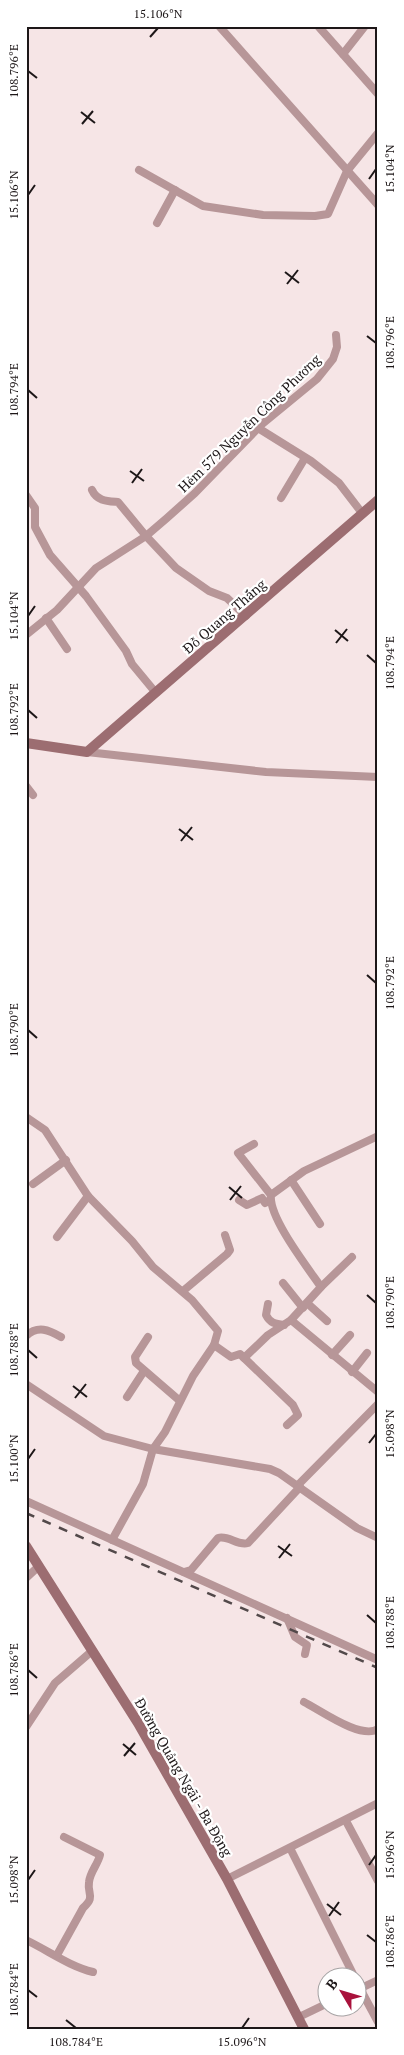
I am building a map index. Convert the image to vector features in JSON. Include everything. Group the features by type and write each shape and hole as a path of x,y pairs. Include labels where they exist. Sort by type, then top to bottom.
{"main road":[{"name":"Đỗ Quang Thắng","path":"87,752 378,500"},
{"path":"26,743 87,752"},
{"name":"Đường Quảng Ngãi - Ba Động","path":"28,1553 138,1722 227,1879 304,2029"}],"street":[{"path":"219,26 378,205"},
{"path":"318,26 378,94"},
{"path":"343,54 365,26"},
{"path":"139,170 202,206 263,214 315,216 328,214 347,171 378,133"},
{"path":"157,223 176,190"},
{"name":"Hẻm 579 Nguyễn Công Phương","path":"26,635 78,588 96,568 146,536 195,493 258,428 327,368 337,347 336,335"},
{"path":"258,428 306,458 339,483 362,513"},
{"path":"281,498 306,458"},
{"path":"92,490 94,495 102,500 118,502 176,568 209,591 227,598 246,616"},
{"path":"26,495 35,508 35,527 50,555 78,588 126,651 132,664 156,693"},
{"path":"46,618 67,649"},
{"path":"87,752 266,772 378,777"},
{"path":"26,786 33,795"},
{"path":"26,1117 45,1130 88,1196 132,1241 153,1267 183,1291 218,1331 214,1345 180,1401 165,1432 152,1449 144,1484 112,1540"},
{"path":"239,1200 247,1205 262,1198 264,1203 291,1180 311,1167 378,1136"},
{"path":"254,1144 238,1153 271,1198 295,1251 321,1287"},
{"path":"33,1184 66,1160"},
{"path":"291,1180 320,1224"},
{"path":"56,1236 88,1196"},
{"path":"183,1291 227,1254 230,1250 225,1235"},
{"path":"244,1358 268,1335 291,1320 352,1257"},
{"path":"283,1283 305,1306 327,1321"},
{"path":"268,1304 266,1315 268,1320 274,1324 284,1325"},
{"path":"291,1320 378,1392"},
{"path":"26,1336 37,1330 44,1329 61,1337"},
{"path":"332,1355 350,1335"},
{"path":"148,1337 135,1360 144,1371 180,1401"},
{"path":"214,1345 231,1357 240,1354 297,1409 298,1414 287,1425"},
{"path":"352,1372 367,1353"},
{"path":"127,1397 144,1371"},
{"path":"26,1384 98,1433 152,1449 270,1469 299,1486 357,1528 378,1538"},
{"path":"184,1572 191,1570 218,1538 222,1537 240,1543 248,1543 299,1486 377,1406"},
{"path":"26,1502 378,1660"},
{"path":"26,1578 38,1567"},
{"path":"287,1618 296,1637 307,1645 305,1654"},
{"path":"26,1727 55,1683 92,1652"},
{"path":"304,1702 358,1730 368,1732 378,1729"},
{"path":"227,1879 346,1821 378,1803"},
{"path":"346,1821 378,1882"},
{"path":"57,1955 83,1908 90,1902 91,1895 88,1883 100,1855 64,1837"},
{"path":"290,1848 350,1968"},
{"path":"26,1940 57,1955 68,1964 93,1972"},
{"path":"366,1984 378,1980"},
{"path":"366,2001 378,2022"},
{"path":"298,2018 316,2009"}],"railway":[{"path":"26,1513 378,1668"}]}
